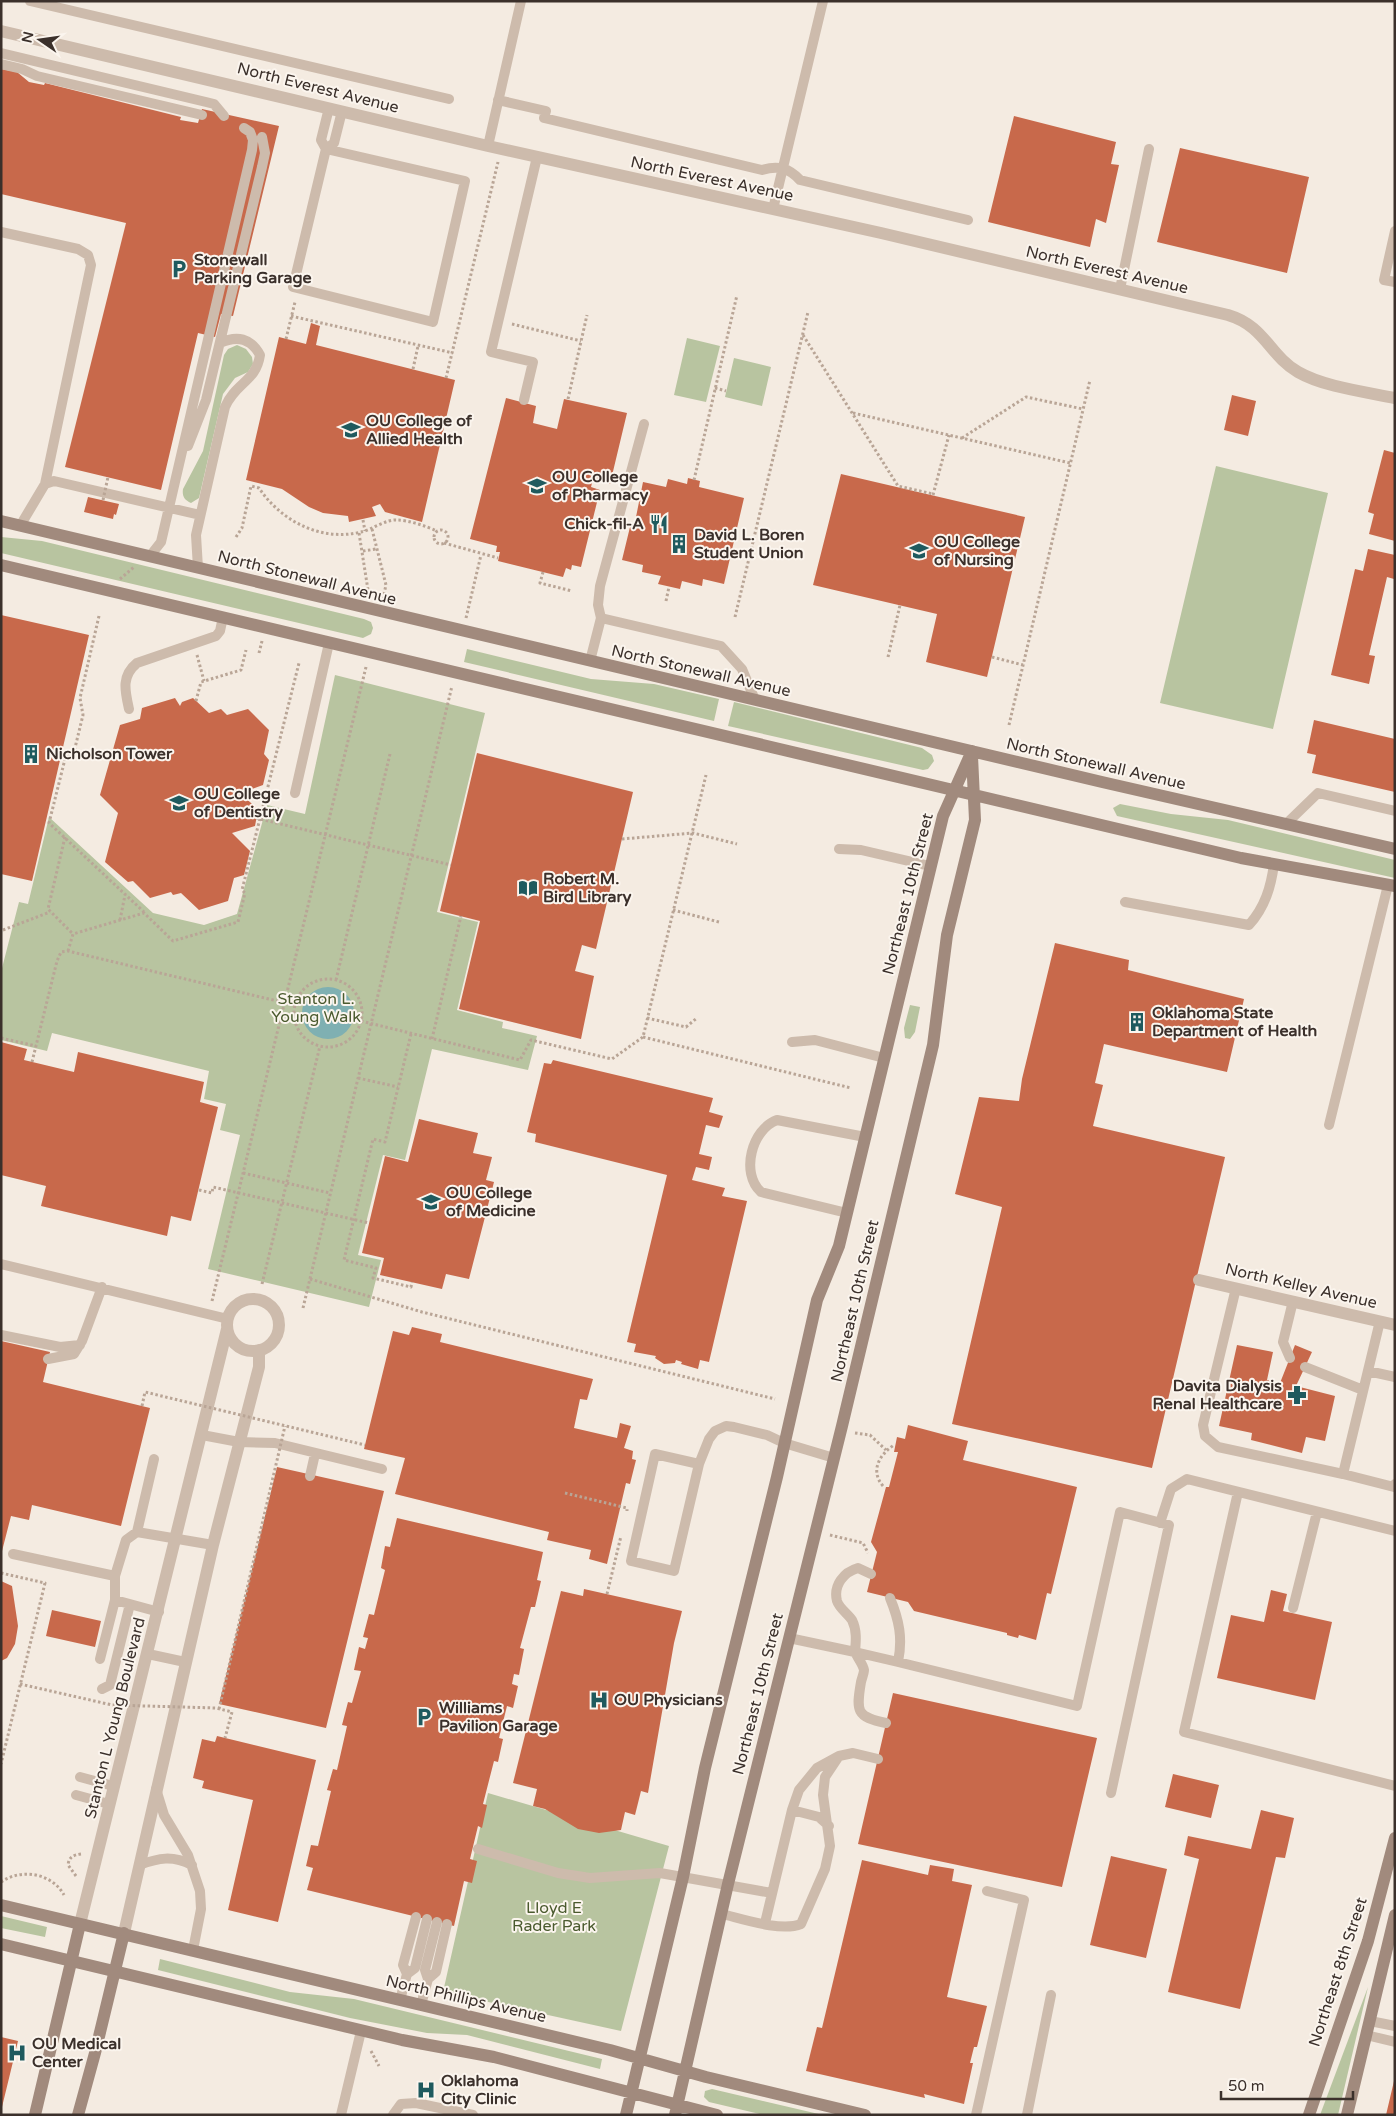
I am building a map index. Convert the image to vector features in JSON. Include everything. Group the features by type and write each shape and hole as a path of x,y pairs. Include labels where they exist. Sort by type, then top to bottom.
{"main road":[{"name":"North Stonewall Avenue","path":"1,522 1395,849"},
{"path":"1,565 1274,864 1392,885"},
{"name":"Northeast 10th Street","path":"626,2115 683,1877 705,1768 818,1300 839,1246 943,816 972,751"},
{"name":"Northeast 10th Street","path":"676,2110 728,1884 834,1458 933,1046 947,935 975,820 972,751"},
{"name":"Northeast 8th Street","path":"1309,2115 1368,1941 1395,1838"},
{"name":"North Phillips Avenue","path":"1,1905 422,2005 865,2115"},
{"path":"1347,2115 1395,1916"},
{"name":"Stanton L Young Boulevard","path":"35,2115 80,1924"},
{"path":"78,2115 124,1933"},
{"path":"1,1944 362,2030 494,2057 631,2091 676,2110 718,2115"}],"street":[{"name":"North Everest Avenue","path":"1,31 488,146 773,209 1236,317 1258,331 1279,357 1298,372 1312,378 1395,398"},
{"name":"North Kelley Avenue","path":"1199,1280 1395,1325"},
{"path":"247,1300 260,1300 272,1307 277,1316 278,1332 270,1344 259,1350 242,1348 232,1340 227,1324 236,1306 247,1300"},
{"name":"Stanton L Young Boulevard","path":"80,1924 113,1786 159,1612 227,1324"},
{"path":"124,1933 185,1662 259,1366 259,1350"}],"lane":[{"path":"30,1 449,99"},
{"path":"488,146 521,1"},
{"path":"773,209 823,1"},
{"path":"1,53 214,104 224,116"},
{"path":"1,64 22,68 37,76 202,115"},
{"path":"498,100 546,111 544,118 762,170 773,167 791,171 800,180 968,220"},
{"path":"326,150 321,140 328,108"},
{"path":"326,150 465,181 433,322 293,287 326,150 334,143 342,111"},
{"path":"148,556 161,542 170,507 252,150 250,132 244,128"},
{"path":"179,465 201,416 220,343 265,153 262,137"},
{"path":"1120,289 1149,149"},
{"path":"524,400 533,362 491,352 537,157"},
{"path":"1395,231 1384,280 1395,282"},
{"path":"1,232 78,249 88,255 91,265 45,484 20,526"},
{"path":"198,568 196,535 225,407 236,388 255,373 260,355 249,341 230,338 220,343"},
{"path":"590,661 602,618 598,605 600,586 644,424"},
{"path":"45,484 54,482 200,515"},
{"path":"129,709 124,687 130,669 136,663 216,636 220,631 223,617"},
{"path":"602,618 721,646 742,669 755,700"},
{"path":"295,794 329,643"},
{"path":"1286,824 1318,793 1395,811"},
{"path":"839,849 861,850 930,866"},
{"path":"1125,902 1249,925 1259,915 1270,889 1274,864"},
{"path":"1329,1125 1392,885"},
{"path":"792,1042 815,1040 884,1058"},
{"path":"847,1213 761,1192 756,1187 750,1168 753,1147 763,1129 777,1120 865,1137"},
{"path":"1,1264 102,1287 227,1324"},
{"path":"48,1360 74,1354 80,1345 102,1287"},
{"path":"1236,1288 1203,1425 1205,1436 1218,1447 1394,1486 1395,1484"},
{"path":"1290,1358 1284,1342 1293,1301"},
{"path":"1343,1474 1380,1321"},
{"path":"1,1335 60,1347 80,1345"},
{"path":"1305,1367 1363,1390"},
{"path":"1368,1371 1395,1377"},
{"path":"699,1464 655,1454 631,1561 674,1571 699,1464 709,1439 715,1431 726,1426 767,1435 784,1443 834,1458"},
{"path":"202,1435 239,1442 275,1443 382,1469"},
{"path":"310,1476 315,1454"},
{"path":"100,1659 115,1600 115,1576 126,1540 137,1532 154,1459"},
{"path":"1160,1523 1171,1488 1187,1479 1395,1531"},
{"path":"1238,1492 1184,1732 1395,1786"},
{"path":"789,1638 898,1662 1077,1706 1120,1512 1169,1525 1111,1793"},
{"path":"1293,1608 1317,1512"},
{"path":"137,1532 213,1545"},
{"path":"12,1554 115,1576"},
{"path":"871,1574 858,1568 849,1570 841,1578 837,1591 837,1602 852,1621 856,1635 855,1652 864,1670 858,1701 859,1709 862,1715 868,1719 886,1723"},
{"path":"890,1598 900,1629 901,1646 898,1662"},
{"path":"115,1600 159,1612"},
{"path":"102,1689 110,1685 130,1604"},
{"path":"148,1654 185,1662"},
{"path":"765,1923 792,1810 799,1790 817,1768 839,1756 853,1753 878,1759"},
{"path":"722,1914 792,1928 802,1924 825,1869 830,1846 829,1826 823,1795 825,1777 839,1756"},
{"path":"80,1777 113,1786"},
{"path":"156,1789 164,1815 184,1848 192,1865 200,1891 201,1909 193,1950"},
{"path":"76,1795 109,1804"},
{"path":"792,1810 819,1817 829,1826"},
{"path":"478,1849 558,1873 590,1878 660,1873 772,1893"},
{"path":"139,1865 168,1857 179,1859 192,1865"},
{"path":"976,2115 1024,1900 986,1891"},
{"path":"407,1974 403,1965 416,1916"},
{"path":"400,2000 407,1974 415,1968 437,1922 436,1972 428,1979 422,2005"},
{"path":"1027,2115 1051,1995"},
{"path":"1370,2020 1395,2026"},
{"path":"341,2115 362,2030"},
{"path":"1366,2035 1395,2042"},
{"path":"393,2115 400,2104 416,2103 473,2115"}],"path":[{"path":"446,378 499,162"},
{"path":"286,339 298,289"},
{"path":"694,480 737,295"},
{"path":"735,617 808,312"},
{"path":"291,316 453,354"},
{"path":"568,399 587,316"},
{"path":"507,323 582,341"},
{"path":"802,334 898,486 933,495 949,435"},
{"path":"413,369 418,346"},
{"path":"1009,725 1090,380"},
{"path":"715,388 726,391"},
{"path":"962,438 1026,396 1083,409"},
{"path":"853,413 1070,463"},
{"path":"102,500 108,477"},
{"path":"236,537 242,528 251,486 258,488 278,510 302,527 330,534 346,535 366,531 395,520 437,531 442,530 447,534 447,539 444,543"},
{"path":"363,520 366,531"},
{"path":"372,529 386,584 385,594"},
{"path":"437,531 434,540 439,544 444,543 481,555 498,558"},
{"path":"359,533 368,590"},
{"path":"363,551 376,549"},
{"path":"467,614 481,555"},
{"path":"108,590 148,556"},
{"path":"543,572 540,583 572,591"},
{"path":"666,601 669,587"},
{"path":"888,657 900,605"},
{"path":"99,616 80,698 83,715 74,752 65,759 49,823 173,942 238,922 245,893 242,890 258,819 299,663"},
{"path":"259,653 262,638"},
{"path":"194,645 204,681"},
{"path":"196,701 201,682 242,670 246,650"},
{"path":"992,657 1023,665"},
{"path":"212,1301 366,667"},
{"path":"303,1308 452,686"},
{"path":"336,980 390,754"},
{"path":"361,1022 520,1060 531,1040 612,1059 643,1037 706,775"},
{"path":"258,819 412,854 451,865"},
{"path":"622,839 693,833 737,844"},
{"path":"65,837 48,909 73,934"},
{"path":"120,920 126,895"},
{"path":"673,910 719,922"},
{"path":"3,930 50,912"},
{"path":"73,934 144,913"},
{"path":"432,1039 461,916"},
{"path":"68,951 73,934"},
{"path":"32,1062 57,961 61,952 68,951 294,1005"},
{"path":"336,980 346,984 359,1000 361,1022 356,1032 348,1041 337,1046 320,1046 304,1038 297,1029 294,1005 306,987 315,982 336,980"},
{"path":"647,1018 686,1027 697,1018"},
{"path":"411,1034 385,1142 373,1139 344,1260 376,1268 373,1278 411,1287 412,1282"},
{"path":"643,1037 851,1088"},
{"path":"1,1038 36,1046"},
{"path":"262,1284 320,1046"},
{"path":"358,1078 398,1087"},
{"path":"243,1173 330,1193"},
{"path":"198,1190 212,1193 213,1187 369,1223"},
{"path":"310,1279 432,1314 775,1399"},
{"path":"142,1406 146,1392 364,1445"},
{"path":"215,1412 236,1418"},
{"path":"219,1709 286,1426"},
{"path":"855,1433 870,1436 886,1450"},
{"path":"883,1486 876,1476 877,1468 881,1455 894,1445"},
{"path":"565,1493 628,1508 625,1518"},
{"path":"607,1594 623,1527"},
{"path":"830,1535 863,1543 868,1553"},
{"path":"1,1573 45,1583 1,1764"},
{"path":"20,1684 112,1705 219,1709 232,1712 225,1738"},
{"path":"76,1876 68,1865 68,1860 72,1856 81,1854"},
{"path":"1,1882 26,1874 38,1876 51,1880 60,1888 64,1895"}],"green space":[{"path":"687,338 720,346 706,402 674,395"},
{"path":"237,345 246,349 252,357 253,364 248,372 235,378 223,394 199,498 191,503 184,498 183,489 203,451 224,355 228,349"},
{"path":"734,358 771,367 762,406 725,397"},
{"path":"1216,466 1328,493 1273,729 1160,703"},
{"path":"1,537 42,541 364,619 371,622 373,628 371,634 363,638 1,553"},
{"path":"467,649 591,679 654,684 719,699 714,721 464,662"},
{"name":"Stanton L. Young Walk","path":"335,675 485,713 437,912 478,922 457,1010 503,1022 502,1028 537,1036 528,1070 432,1049 405,1160 383,1155 358,1255 381,1260 369,1307 208,1269 240,1135 220,1130 226,1104 204,1099 209,1071 52,1033 47,1051 1,1040 1,972 19,902 28,904 49,817 153,913 204,925 237,914 267,805 305,814"},
{"path":"734,702 922,748 932,755 934,761 928,769 923,770 728,726"},
{"path":"1120,804 1171,814 1228,820 1395,860 1395,878 1117,816 1113,808"},
{"path":"910,1005 920,1007 915,1032 910,1039 905,1038 904,1028"},
{"name":"Lloyd E Rader Park","path":"488,1793 669,1846 621,2031 443,1992"},
{"path":"1,1916 47,1927 45,1937 1,1928"},
{"path":"160,1959 290,1992 354,1999 602,2059 600,2069 467,2035 427,2033 350,2018 158,1970"},
{"path":"1368,1987 1338,2115 1320,2115"},
{"path":"712,2089 823,2115 764,2115 709,2102 704,2097 705,2091"}],"water":[{"path":"323,987 333,987 347,994 354,1008 354,1018 347,1032 333,1039 323,1039 313,1035 306,1028 302,1018 302,1008 306,998 313,991"}],"building":[{"name":"Stonewall Parking Garage","path":"1,69 17,72 29,82 44,85 45,83 181,117 180,120 198,123 202,109 279,126 233,316 221,314 215,337 198,333 161,490 65,467 126,223 1,194"},
{"path":"1014,116 1116,142 1111,164 1119,165 1106,223 1096,219 1090,247 988,222"},
{"path":"1180,148 1309,177 1287,273 1157,242"},
{"name":"OU College of Allied Health","path":"311,323 320,326 316,345 455,380 422,522 385,512 380,504 372,507 376,516 349,522 348,516 323,513 309,507 282,489 246,480 279,337 306,344"},
{"path":"1232,395 1256,401 1248,436 1224,430"},
{"name":"OU College of Pharmacy","path":"506,398 536,406 533,423 557,429 564,399 627,413 610,484 591,479 590,482 592,483 591,487 600,490 581,567 572,565 571,570 566,568 563,577 498,561 500,552 496,552 497,546 470,539"},
{"path":"1384,450 1395,453 1395,541 1369,534 1374,514 1368,512"},
{"name":"OU College of Nursing","path":"841,474 1025,517 987,677 926,662 937,614 813,585"},
{"name":"David L. Boren Student Union","path":"688,478 700,481 699,487 744,498 724,584 703,579 702,586 682,581 680,589 658,584 661,576 642,572 643,565 622,560 630,527 634,527 643,482 666,487 668,479 687,484"},
{"path":"88,497 119,504 113,519 84,512"},
{"path":"1368,549 1395,555 1394,579 1387,577 1369,655 1375,656 1369,684 1331,675 1355,569 1363,571"},
{"name":"Nicholson Tower","path":"1,615 89,635 32,881 1,874"},
{"name":"OU College of Dentistry","path":"175,698 180,706 182,702 193,698 209,713 221,709 227,715 248,709 269,730 264,754 269,760 263,785 241,793 258,810 255,826 232,833 250,851 244,875 234,878 228,901 199,910 181,893 173,895 171,892 150,898 133,881 128,882 105,862 118,813 100,795 120,725 140,719 142,708"},
{"path":"1314,720 1395,739 1395,792 1312,773 1316,755 1307,753"},
{"name":"Robert M. Bird Library","path":"477,753 633,792 596,949 582,945 575,971 594,976 581,1039 459,1009 480,921 440,911"},
{"path":"1055,943 1129,960 1128,970 1244,999 1227,1072 1104,1044 1095,1083 1103,1085 1093,1126 1225,1157 1152,1468 952,1424 1002,1207 955,1194 979,1097 1019,1101 1022,1079"},
{"path":"1,1042 27,1049 24,1060 74,1072 78,1052 204,1082 200,1102 218,1107 191,1221 171,1216 167,1236 41,1206 46,1186 1,1175"},
{"path":"553,1060 713,1098 709,1112 723,1116 719,1128 706,1125 699,1154 712,1157 709,1170 696,1167 692,1180 725,1188 722,1196 747,1201 709,1362 700,1360 698,1369 681,1364 682,1362 676,1360 675,1363 664,1364 655,1358 656,1356 634,1352 636,1344 627,1342 667,1175 535,1142 536,1134 527,1132 544,1063 551,1064"},
{"name":"OU College of Medicine","path":"419,1119 478,1133 473,1153 492,1157 486,1180 494,1182 469,1279 446,1274 442,1289 380,1275 384,1258 362,1253 385,1156 408,1162"},
{"path":"412,1327 442,1334 440,1342 593,1379 587,1400 580,1399 574,1428 617,1438 620,1423 631,1426 624,1448 633,1451 632,1459 636,1460 630,1484 626,1483 607,1564 589,1559 591,1550 547,1540 549,1532 395,1494 405,1458 364,1449 393,1331 409,1335"},
{"path":"1,1341 50,1352 43,1382 150,1408 121,1526 32,1505 29,1520 11,1516 1,1555"},
{"path":"1237,1345 1273,1352 1267,1380 1280,1383 1295,1345 1312,1352 1296,1386 1335,1396 1325,1441 1306,1437 1302,1453 1251,1440 1252,1433 1219,1426"},
{"path":"908,1425 968,1441 963,1460 1077,1487 1051,1594 1047,1593 1036,1640 1019,1635 1018,1638 1007,1635 1007,1633 914,1611 908,1602 867,1592 877,1552 871,1542 898,1452 894,1452 897,1437 905,1439"},
{"path":"277,1467 384,1491 326,1728 219,1704"},
{"name":"Williams Pavilion Garage","path":"397,1518 543,1552 537,1580 541,1581 535,1607 531,1607 520,1648 524,1649 519,1675 514,1674 512,1684 518,1686 513,1708 507,1706 499,1738 503,1739 498,1762 494,1761 483,1804 487,1805 482,1828 478,1826 470,1859 477,1861 472,1883 464,1881 454,1926 307,1890 313,1868 306,1866 311,1845 318,1846 331,1791 327,1790 333,1769 337,1770 347,1726 342,1725 348,1702 352,1703 361,1671 354,1670 359,1647 365,1649 368,1638 363,1637 369,1614 374,1615 385,1570 381,1568 385,1546 390,1547"},
{"path":"1,1581 12,1586 18,1626 15,1644 7,1658 1,1661"},
{"name":"OU Physicians","path":"584,1589 682,1611 674,1643 648,1793 641,1791 635,1815 625,1812 621,1830 599,1833 578,1829 545,1809 533,1806 537,1789 513,1783 561,1591 583,1596"},
{"path":"1271,1590 1287,1594 1283,1611 1332,1622 1315,1700 1217,1678 1231,1615 1264,1622"},
{"path":"52,1610 101,1621 95,1647 46,1636"},
{"path":"893,1693 1097,1738 1062,1887 858,1844"},
{"path":"217,1736 316,1760 278,1922 228,1910 253,1800 202,1788 204,1781 193,1778 202,1739 215,1742"},
{"path":"1173,1774 1219,1785 1211,1818 1165,1807"},
{"path":"1261,1810 1294,1818 1285,1858 1276,1857 1240,2009 1168,1992 1199,1859 1184,1855 1188,1836 1251,1849"},
{"path":"1111,1856 1167,1869 1146,1958 1090,1945"},
{"path":"862,1860 928,1875 930,1865 954,1869 952,1881 972,1885 947,1997 987,2006 977,2047 974,2047 970,2063 973,2063 964,2104 924,2094 925,2098 806,2071 817,2027 822,2028"},
{"path":"1,2037 18,2041 2,2107 1,2107"},
{"path":"1394,2081 1395,2115 1386,2115"}],"place":[{"name":"Stonewall Parking Garage","path":"179,269"},
{"name":"OU College of Allied Health","path":"351,430"},
{"name":"OU College of Pharmacy","path":"537,486"},
{"name":"Chick-fil-A","path":"659,524"},
{"name":"David L. Boren Student Union","path":"679,544"},
{"name":"OU College of Nursing","path":"919,551"},
{"name":"Nicholson Tower","path":"31,754"},
{"name":"OU College of Dentistry","path":"179,803"},
{"name":"Robert M. Bird Library","path":"528,888"},
{"name":"Oklahoma State Department of Health","path":"1137,1022"},
{"name":"OU College of Medicine","path":"431,1202"},
{"name":"Davita Dialysis Renal Healthcare","path":"1297,1395"},
{"name":"OU Physicians","path":"599,1700"},
{"name":"Williams Pavilion Garage","path":"424,1717"},
{"name":"OU Medical Center","path":"17,2053"},
{"name":"Oklahoma City Clinic","path":"426,2090"}]}
